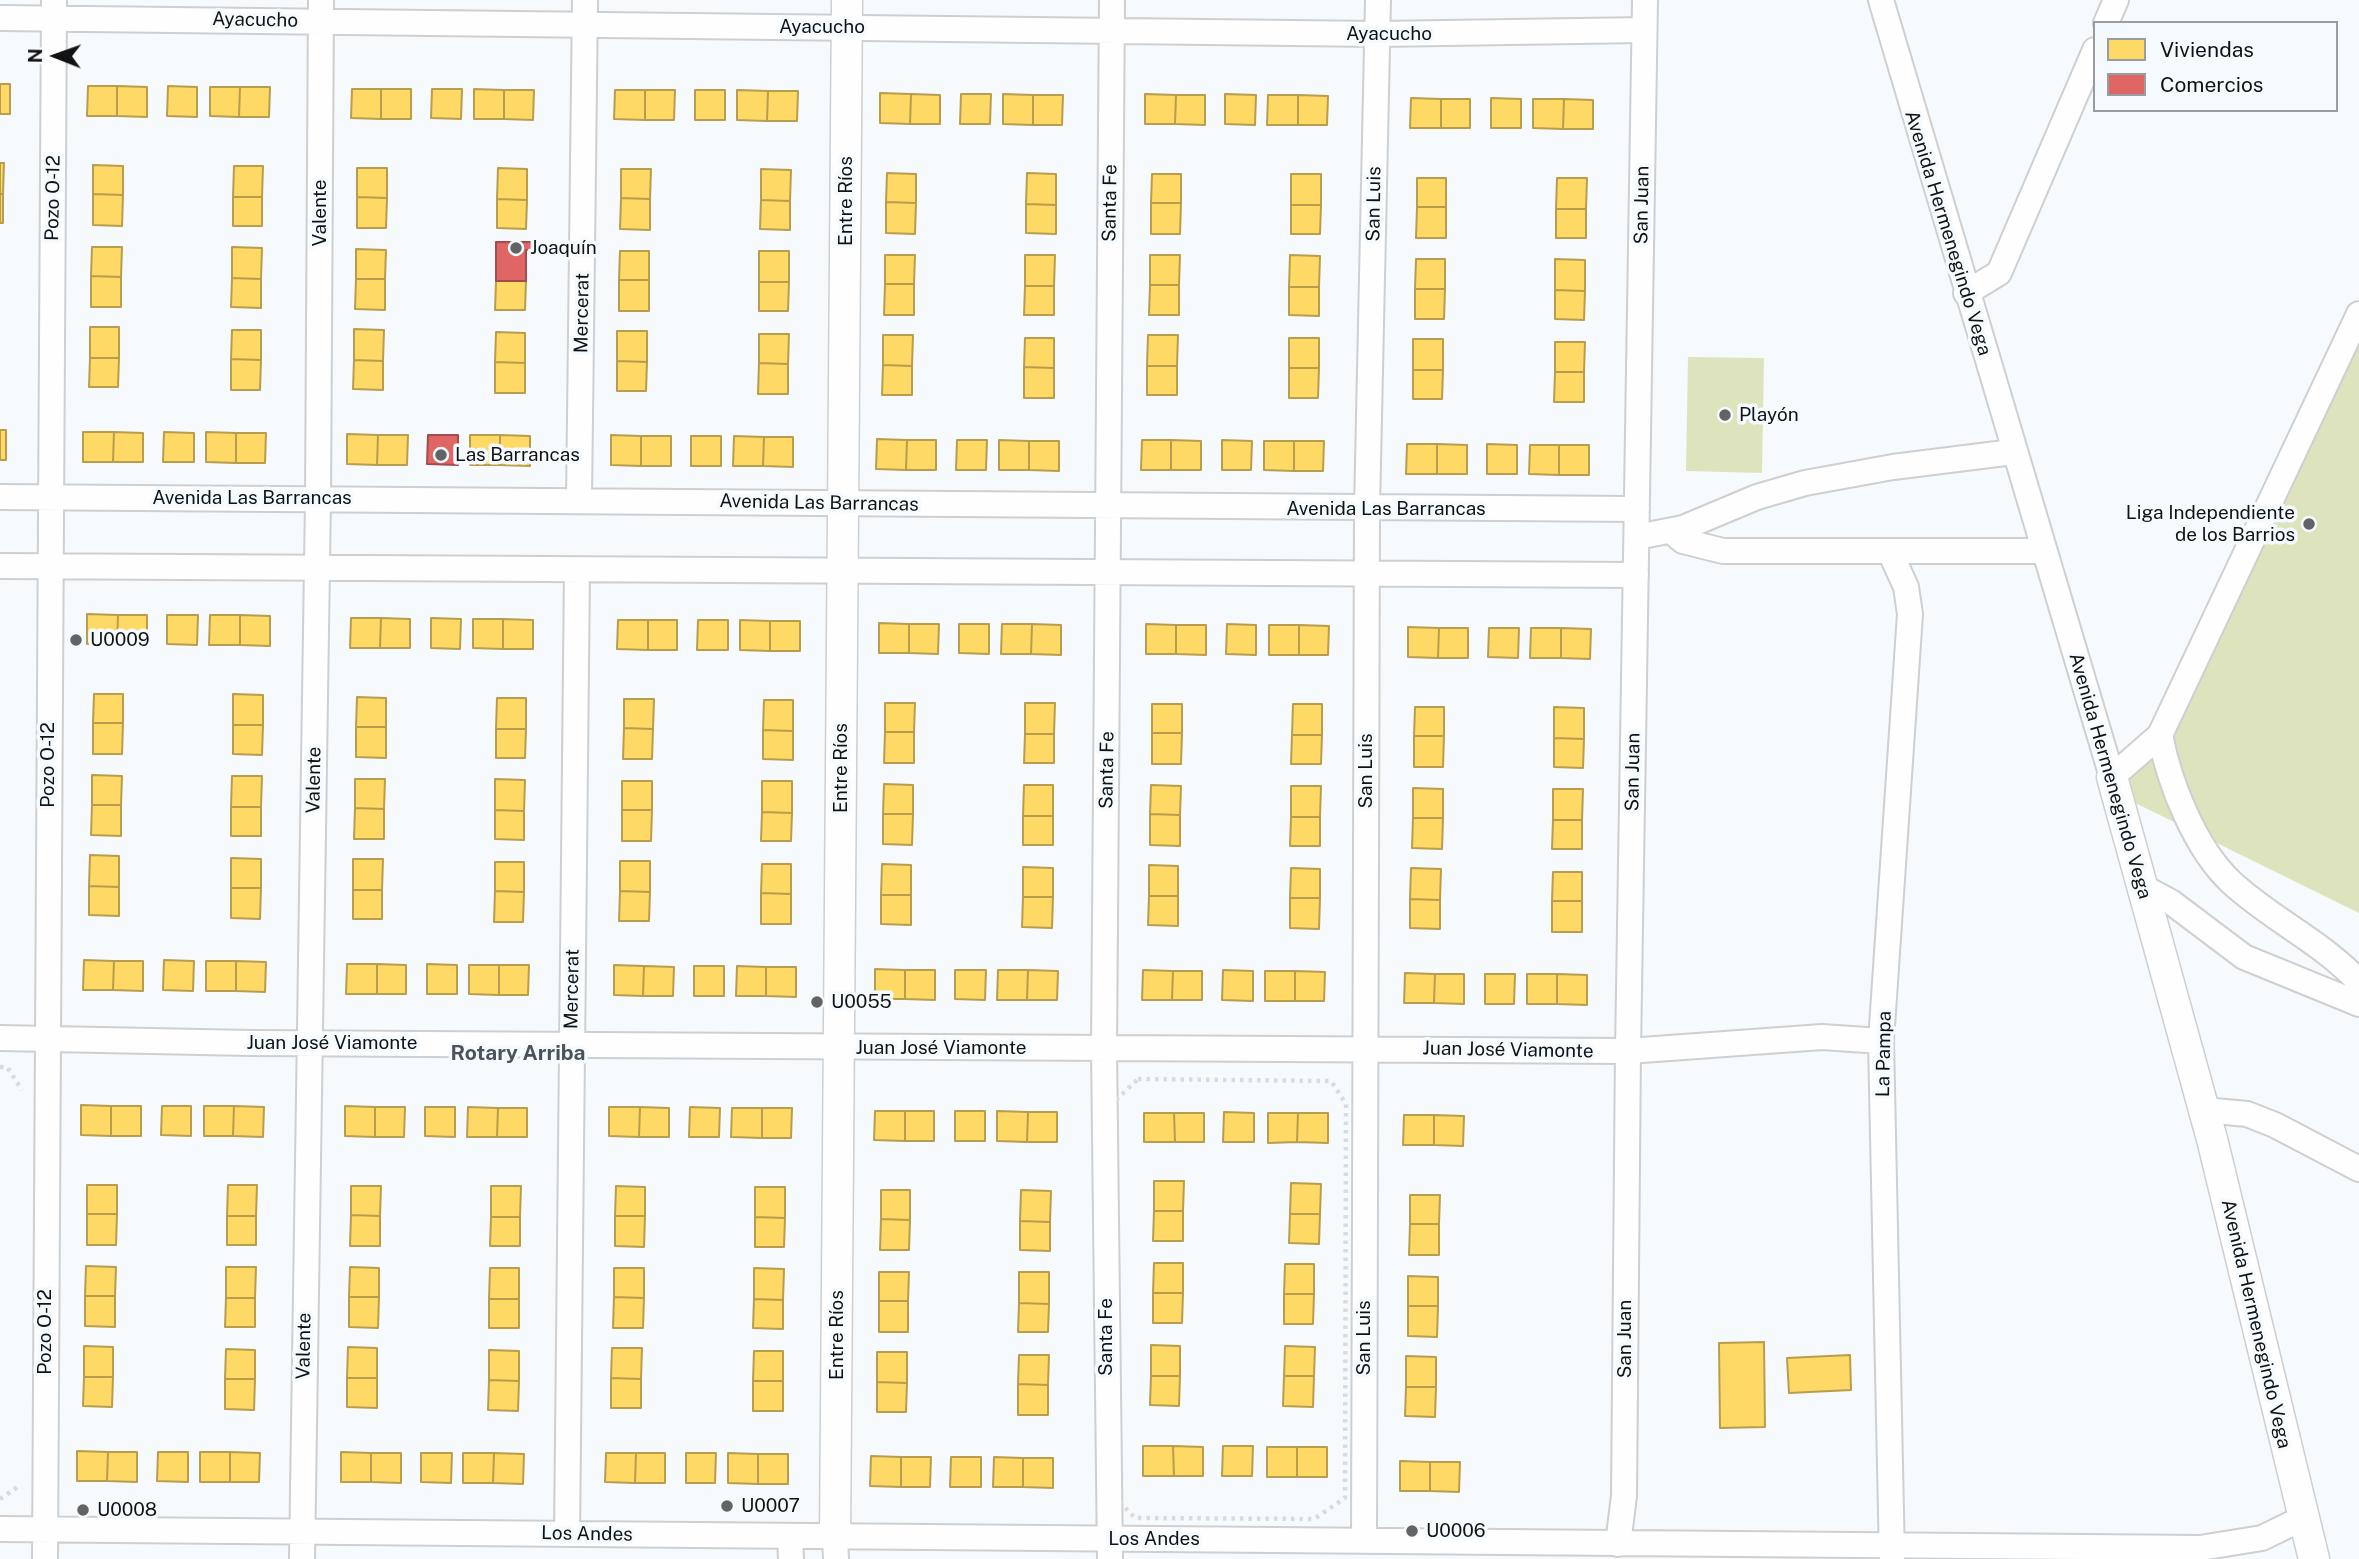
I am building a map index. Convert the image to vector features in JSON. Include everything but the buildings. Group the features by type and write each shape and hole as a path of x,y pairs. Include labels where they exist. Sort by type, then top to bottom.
{"street":[{"name":"Mercerat","path":"579,500 585,0"},
{"name":"Santa Fe","path":"1109,1549 1104,1049 1112,0"},
{"name":"San Luis","path":"1351,1547 1365,1049 1367,509 1378,0"},
{"name":"San Juan","path":"1617,1550 1624,1496 1628,1051 1645,0"},
{"name":"Avenida Hermenegindo Vega","path":"1881,0 2143,887 2204,1111 2314,1559"},
{"path":"2107,21 2116,0"},
{"name":"Ayacucho","path":"0,18 54,9 321,10 585,26 847,14 1112,31 1378,34 1644,30"},
{"name":"Pozo O-12","path":"45,1559 43,1529 54,9"},
{"name":"Valente","path":"302,1559 318,499 321,10"},
{"name":"Entre Ríos","path":"836,1548 847,14"},
{"path":"1966,293 1999,273 2093,55"},
{"path":"2112,777 2160,734 2359,314"},
{"path":"1637,537 1671,531 1805,483 1893,467 2013,452"},
{"name":"Avenida Las Barrancas","path":"0,497 1637,509"},
{"path":"1671,531 1684,541 1723,551 1891,554 2044,551"},
{"name":"La Pampa","path":"1891,554 1906,587 1910,614 1881,1041 1891,1553"},
{"path":"0,566 1636,575"},
{"name":"Mercerat","path":"568,1534 577,570"},
{"path":"2160,734 2168,774 2211,860 2232,883 2318,946 2359,982"},
{"path":"2143,887 2171,902 2244,957 2359,1004"},
{"name":"Juan José Viamonte","path":"0,1038 309,1043 1628,1051 1822,1037 1881,1041"},
{"path":"2204,1111 2247,1114 2275,1125 2359,1169"},
{"name":"Los Andes","path":"0,1529 568,1534 791,1548 1351,1547 1395,1550 2106,1553 2200,1548 2262,1538 2303,1518"}],"path":[{"path":"1138,1079 1331,1081 1346,1104 1345,1498 1314,1519 1135,1518 1113,1495 1115,1101 1138,1079"}],"green space":[{"name":"Liga Independiente de los Barrios","path":"2359,314 2359,913 2117,794"},
{"name":"Playón","path":"1688,357 1764,358 1762,473 1686,471"}],"place":[{"name":"Joaquín","path":"516,248"},
{"name":"Playón","path":"1725,415"},
{"name":"Las Barrancas","path":"441,455"},
{"name":"Liga Independiente de los Barrios","path":"2309,524"},
{"name":"U0009","path":"76,640"},
{"name":"U0055","path":"817,1002"},
{"name":"U0007","path":"727,1506"},
{"name":"U0008","path":"83,1510"},
{"name":"U0006","path":"1412,1531"}],"district":[{"name":"Rotary Arriba","path":"518,1054"}]}
